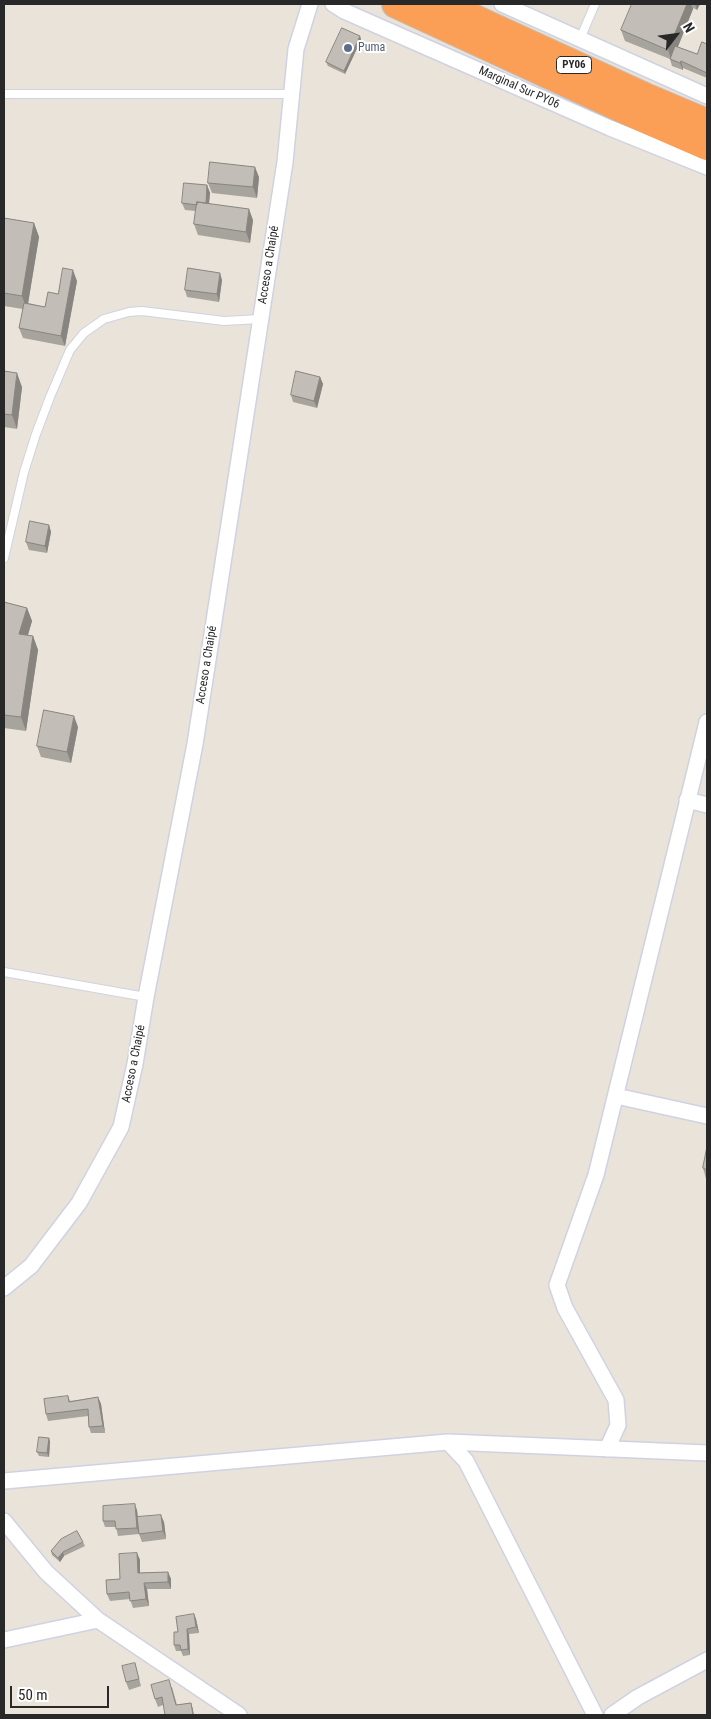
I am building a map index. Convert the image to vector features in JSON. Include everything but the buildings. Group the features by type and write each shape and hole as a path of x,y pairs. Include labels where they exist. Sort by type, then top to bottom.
{"highway":[{"name":"PY06","path":"396,4 707,146"},
{"name":"PY06","path":"442,4 645,97 707,123"}],"street":[{"name":"Acceso a Chaipé","path":"4,1288 31,1266 78,1203 121,1127 135,1064 194,744 284,162 296,49 310,4"},
{"name":"Marginal Sur PY06","path":"333,4 353,15 592,120 707,167"},
{"path":"502,4 707,96"},
{"path":"607,1449 618,1425 616,1400 565,1308 557,1285 596,1175 707,722"},
{"path":"688,800 707,805"},
{"path":"616,1096 707,1116"},
{"path":"448,1442 466,1461 595,1715"},
{"path":"4,1481 448,1442 707,1454"},
{"path":"4,1521 46,1572 98,1620 239,1715"},
{"path":"4,1640 98,1620"},
{"path":"612,1715 638,1697 707,1660"}],"lane":[{"path":"580,39 595,4"},
{"path":"4,94 291,94"},
{"path":"4,558 24,472 50,397 70,350 84,333 104,319 129,312 142,311 224,321 260,318"},
{"path":"4,972 146,997"}],"place":[{"name":"Puma","path":"348,48"}]}
